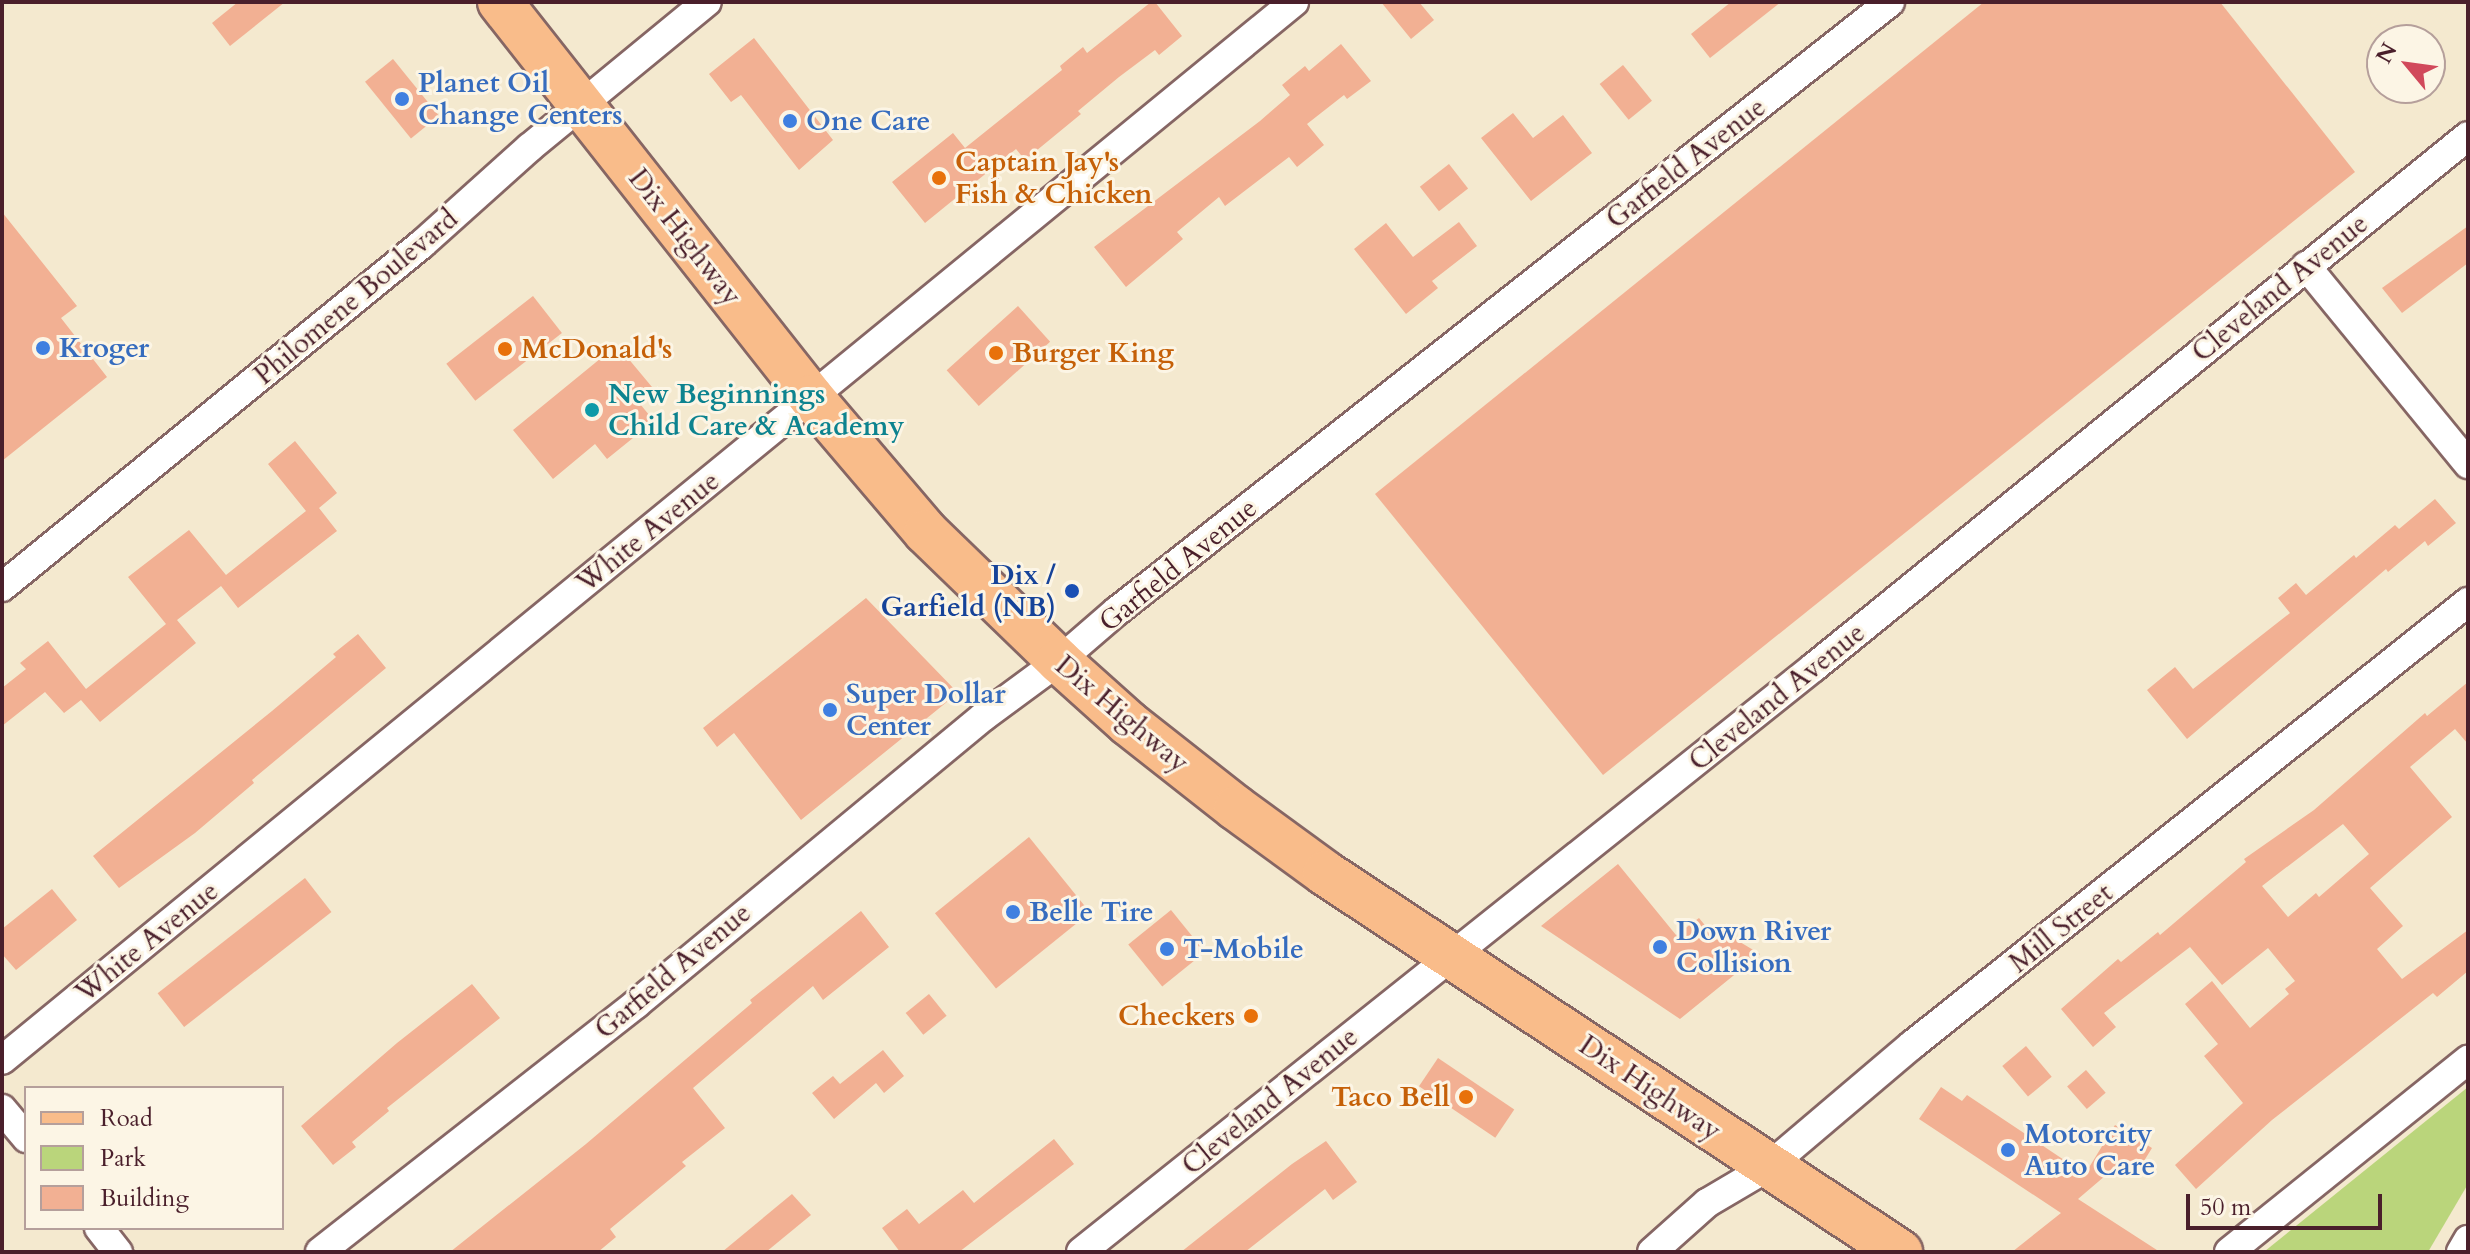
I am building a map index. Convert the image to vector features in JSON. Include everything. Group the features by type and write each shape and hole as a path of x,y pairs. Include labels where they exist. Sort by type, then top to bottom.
{"main road":[{"name":"Dix Highway","path":"500,2 811,397 926,532 1128,723 1236,808 1452,957 1900,1252"}],"street":[{"name":"Philomene Boulevard","path":"2,587 422,244 581,105 707,2"},
{"name":"White Avenue","path":"2,1060 1294,2"},
{"name":"Garfield Avenue","path":"320,1252 636,1004 797,867 983,717 1059,661 1117,611 1890,2"},
{"name":"Cleveland Avenue","path":"1081,1252 1452,957 2468,136"},
{"path":"2306,266 2468,464"},
{"name":"Mill Street","path":"1652,1252 1707,1203 1768,1167 1901,1054 2468,602"},
{"path":"2229,1252 2468,1060"},
{"path":"2,1109 24,1136"},
{"path":"101,1230 118,1252"},
{"path":"2461,1252 2468,1240"}],"green space":[{"path":"2468,1087 2468,1184 2428,1252 2265,1251"}],"building":[{"path":"238,2 285,2 230,46 212,23"},
{"path":"1155,2 1182,36 1159,55 1155,50 1119,77 1078,111 1081,114 1025,160 1016,149 925,223 892,182 953,133 965,148 1062,70 1060,66 1083,47 1087,53"},
{"path":"1381,2 1419,2 1434,20 1411,39"},
{"path":"1731,2 1781,2 1710,58 1691,34"},
{"path":"1984,2 2220,2 2355,172 1603,775 1375,494"},
{"name":"One Care","path":"754,38 833,140 799,170 741,95 731,102 709,74"},
{"path":"1341,44 1371,81 1347,99 1344,95 1307,124 1324,145 1297,167 1289,157 1225,206 1219,197 1177,232 1183,239 1126,287 1094,247 1260,121 1290,95 1282,85 1305,66 1309,71"},
{"name":"Planet Oil Change Centers","path":"393,59 439,116 411,138 365,82"},
{"path":"1623,65 1652,101 1629,120 1600,84"},
{"path":"1513,113 1533,138 1563,115 1592,153 1531,201 1481,138"},
{"path":"1449,164 1468,188 1439,211 1420,187"},
{"name":"Kroger","path":"2,212 77,306 61,318 107,377 2,461"},
{"path":"1459,222 1477,246 1432,281 1438,288 1406,314 1354,249 1386,223 1413,257"},
{"path":"2468,226 2468,263 2402,313 2382,288"},
{"name":"McDonald's","path":"533,296 562,333 475,401 446,364"},
{"name":"Burger King","path":"1018,306 1050,342 979,406 947,370"},
{"name":"New Beginnings Child Care & Academy","path":"617,345 652,387 636,399 654,421 607,459 595,444 553,479 513,430"},
{"path":"295,441 337,493 319,508 337,531 238,608 221,586 177,620 196,643 100,722 81,700 64,713 45,692 2,726 2,688 26,669 20,663 48,641 86,689 166,624 128,577 189,530 226,575 306,511 268,464"},
{"path":"2435,499 2456,523 2428,546 2425,541 2388,572 2386,569 2187,739 2147,690 2175,667 2193,689 2290,613 2278,598 2296,583 2306,595 2354,555 2356,558 2395,525 2399,529"},
{"name":"Super Dollar Center","path":"866,598 958,693 801,820 734,733 717,747 703,728"},
{"path":"358,634 386,668 252,780 254,783 195,833 119,888 93,856 272,711 336,657 333,654"},
{"path":"2468,682 2468,744 2455,729 2410,767 2452,817 2370,888 2403,926 2377,949 2402,979 2468,930 2468,971 2437,997 2433,993 2272,1120 2196,1189 2175,1165 2243,1103 2204,1056 2218,1044 2185,1004 2212,981 2250,1028 2289,994 2285,989 2295,981 2268,948 2222,985 2190,947 2104,1013 2116,1027 2093,1047 2061,1009 2118,959 2121,962 2158,932 2160,935 2246,862 2244,859 2314,810 2425,713 2427,716","holes":["2343,824 2369,854 2319,897 2316,893 2288,917 2262,886"]},
{"name":"Belle Tire","path":"1029,837 1090,912 996,989 935,913"},
{"name":"Down River Collision","path":"1618,864 1676,935 1699,918 1717,940 1725,933 1760,954 1680,1019 1541,926"},
{"path":"305,878 331,912 184,1027 158,993"},
{"path":"52,889 77,920 16,970 2,954 2,929"},
{"name":"T-Mobile","path":"1171,910 1205,952 1162,987 1128,945"},
{"path":"861,911 889,947 823,1000 813,986 693,1088 725,1128 682,1162 686,1166 610,1229 616,1237 598,1252 450,1252 586,1144 752,1003 750,1000"},
{"path":"472,984 500,1018 387,1108 389,1111 352,1142 356,1147 333,1165 301,1126 397,1043"},
{"path":"929,994 947,1016 923,1035 906,1013"},
{"path":"2026,1046 2052,1077 2028,1097 2002,1066"},
{"path":"883,1050 904,1076 884,1093 876,1083 834,1119 812,1093 833,1076 840,1084"},
{"name":"Taco Bell","path":"1438,1058 1514,1109 1495,1138 1419,1086"},
{"path":"2086,1070 2106,1093 2087,1109 2067,1086"},
{"path":"1941,1087 1962,1101 1967,1095 2085,1174 2115,1125 2152,1148 2136,1174 2119,1164 2078,1199 2160,1252 2012,1252 2061,1213 1919,1119"},
{"path":"1054,1139 1074,1164 959,1252 900,1252 882,1228 907,1209 919,1224 963,1190 974,1203"},
{"path":"1326,1141 1357,1182 1333,1200 1325,1189 1245,1252 1181,1252 1292,1164"},
{"path":"792,1194 811,1215 766,1252 722,1252"}],"place":[{"name":"Planet Oil Change Centers","path":"402,99"},
{"name":"One Care","path":"790,121"},
{"name":"Captain Jay's Fish & Chicken","path":"939,178"},
{"name":"Kroger","path":"43,348"},
{"name":"McDonald's","path":"505,349"},
{"name":"Burger King","path":"996,353"},
{"name":"New Beginnings Child Care & Academy","path":"592,410"},
{"name":"Dix / Garfield (NB)","path":"1072,591"},
{"name":"Super Dollar Center","path":"830,710"},
{"name":"Belle Tire","path":"1013,912"},
{"name":"Down River Collision","path":"1660,947"},
{"name":"T-Mobile","path":"1167,949"},
{"name":"Checkers","path":"1251,1016"},
{"name":"Taco Bell","path":"1466,1097"},
{"name":"Motorcity Auto Care","path":"2008,1150"}]}
